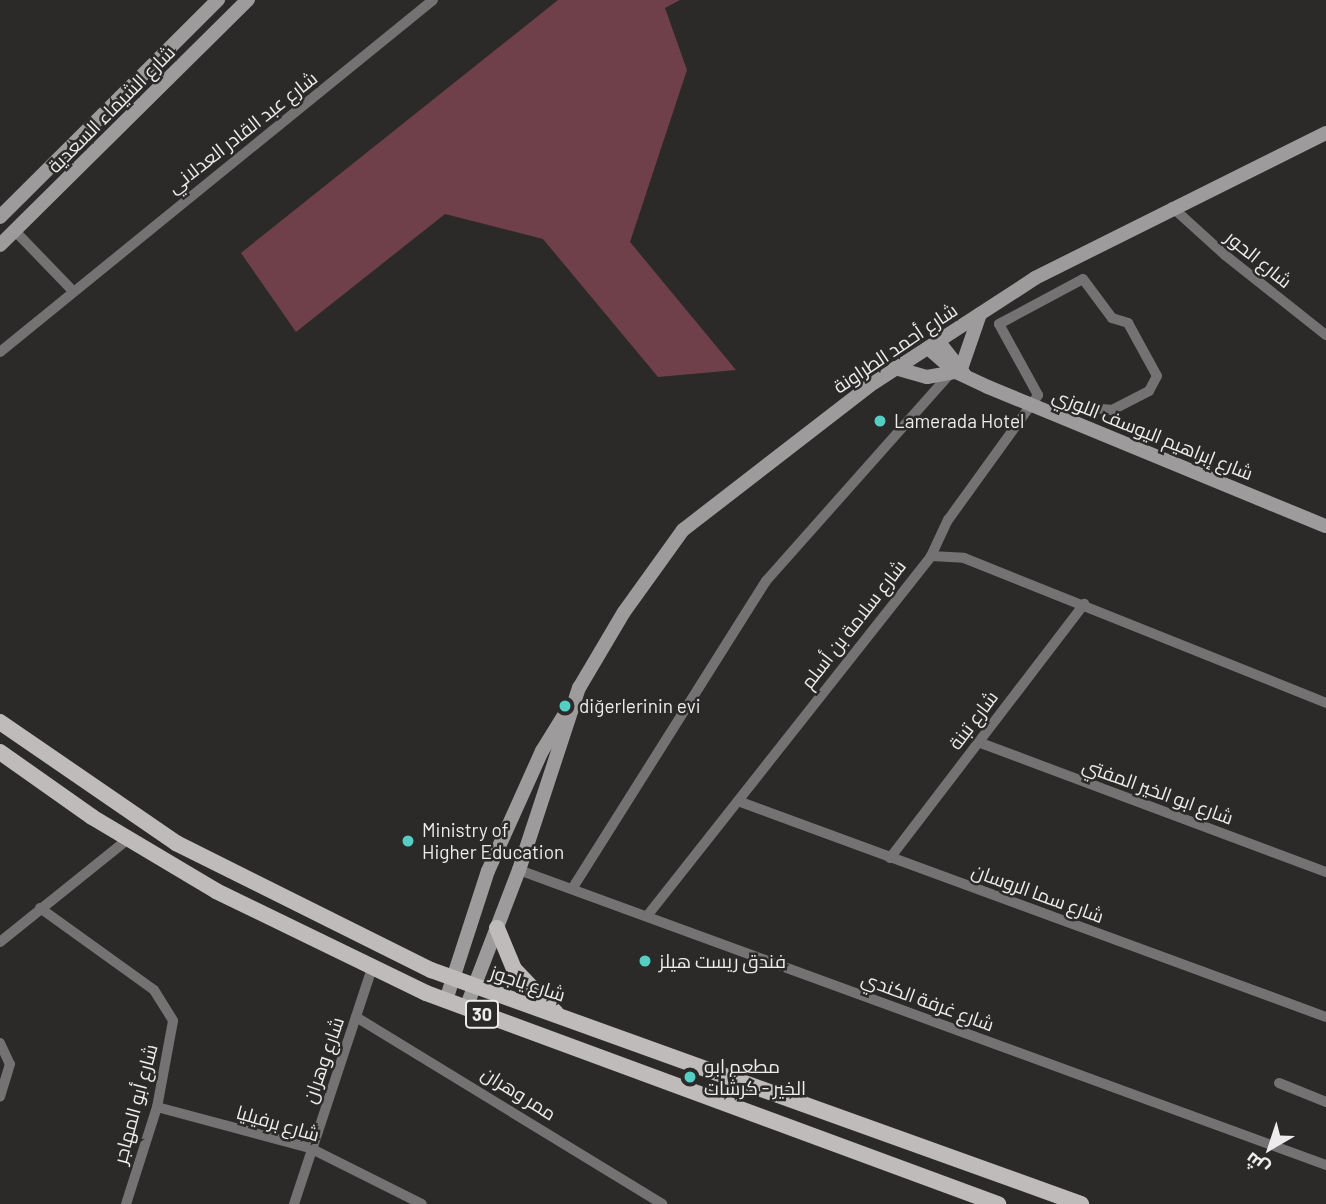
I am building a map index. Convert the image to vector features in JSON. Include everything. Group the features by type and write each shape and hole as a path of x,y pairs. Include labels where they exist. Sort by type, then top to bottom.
{"main road":[{"name":"شارع ياجوز","path":"0,722 176,843 296,906 453,979 558,1014 1081,1204"},
{"name":"30","path":"0,752 128,839 216,891 372,968 466,1008 998,1204"},
{"path":"497,928 513,969 558,1014"}],"street":[{"path":"0,218 218,0"},
{"name":"شارع الشيماء السعدية","path":"0,245 248,0"},
{"name":"شارع عبد القادر العدلاني","path":"0,352 72,290 433,0"},
{"path":"204,15 220,30"},
{"name":"شارع أحمد الطراونة","path":"446,1000 488,871 542,751 624,612 683,530 895,368 1035,278 1172,207 1326,133"},
{"name":"شارع الحور","path":"1172,207 1225,255 1326,335"},
{"path":"15,231 72,290"},
{"path":"931,556 948,520 1032,405 1038,391 999,324 1084,279 1112,318 1128,323 1157,376 1149,391 1112,410 1082,407 1067,419"},
{"path":"572,888 766,581 958,372 980,314"},
{"name":"شارع إبراهيم اليوسف اللوزي","path":"934,345 958,372 1326,526"},
{"path":"895,368 918,377 958,372"},
{"name":"شارع سلامة بن أسلم","path":"647,916 931,556 964,558 1326,703"},
{"name":"شارع تبنة","path":"890,858 1084,604"},
{"name":"شارع أحمد الطراونة","path":"466,1008 519,870 574,700"},
{"name":"شارع ابو الخير المفتي","path":"978,742 1326,872"},
{"name":"شارع سما الروسان","path":"738,801 1326,1017"},
{"path":"0,942 128,839"},
{"name":"شارع غرفة الكندي","path":"519,870 1324,1161"},
{"name":"شارع أبو المهاجر","path":"40,908 155,990 167,1005 173,1021 157,1107 126,1204"},
{"name":"شارع وهران","path":"294,1204 310,1148 372,968"},
{"name":"ممر وهران","path":"356,1017 662,1204"},
{"path":"0,1043 10,1064 0,1096"},
{"path":"1279,1083 1326,1102"},
{"name":"شارع برفيليا","path":"157,1107 310,1148 422,1204"}],"shaded area":[{"path":"558,0 680,0 665,8 687,70 630,242 736,370 658,377 543,239 445,214 296,332 241,253"}],"place":[{"name":"Lamerada Hotel","path":"880,421"},
{"name":"diğerlerinin evi","path":"565,706"},
{"name":"Ministry of Higher Education","path":"408,841"},
{"name":"فندق ريست هيلز","path":"645,961"},
{"name":"مطعم ابو الخير - كرشات","path":"690,1077"}]}
